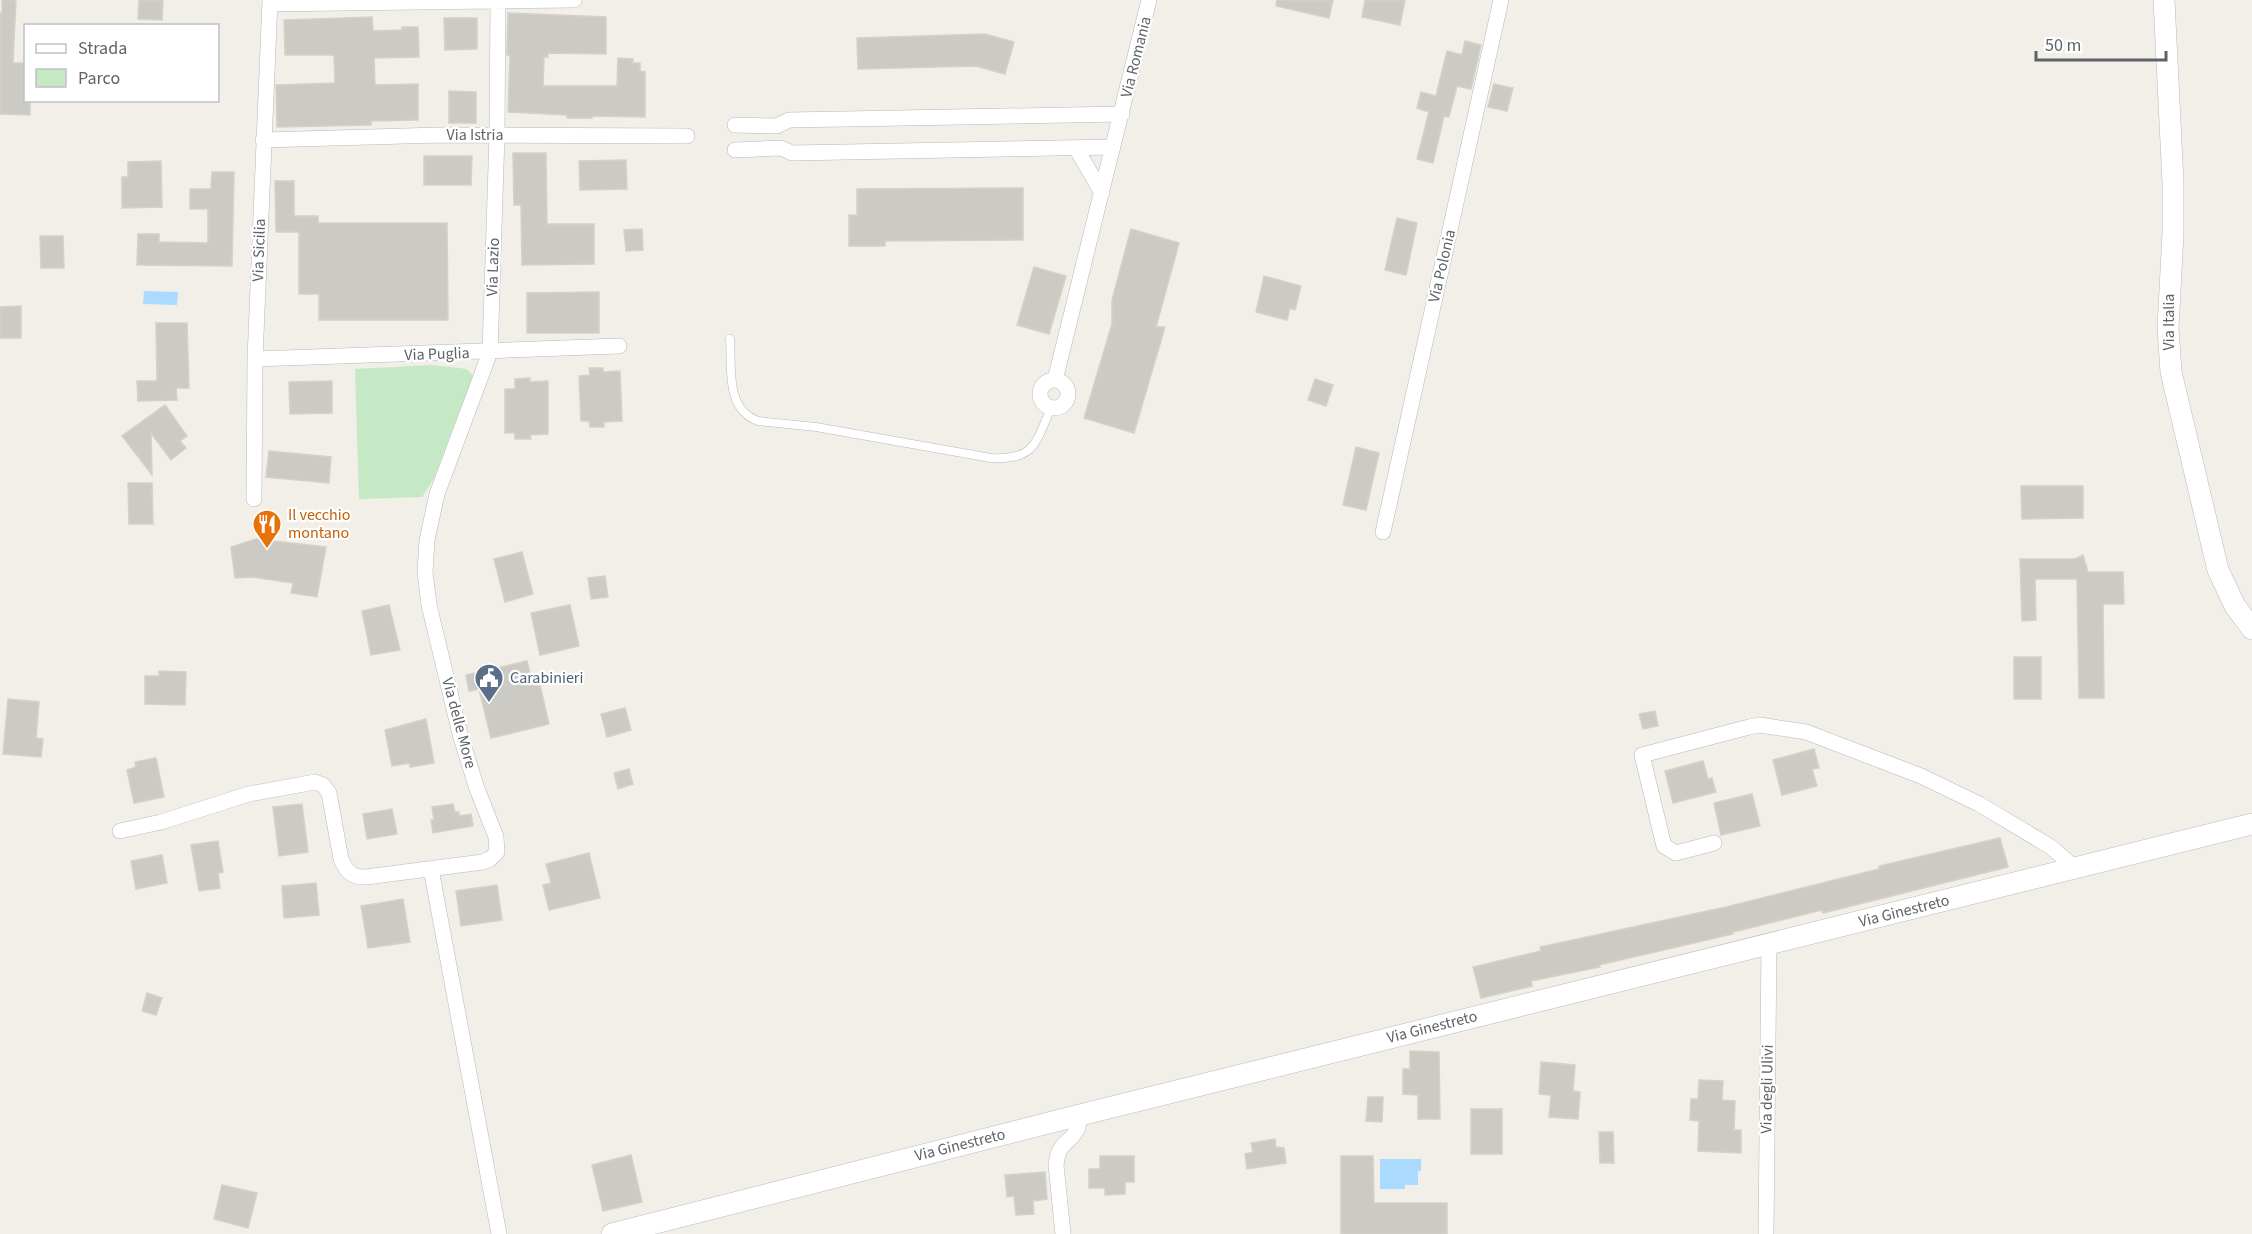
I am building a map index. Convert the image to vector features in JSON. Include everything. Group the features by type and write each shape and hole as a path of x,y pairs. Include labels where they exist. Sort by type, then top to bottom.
{"street":[{"path":"270,2 574,0"},
{"name":"Via Romania","path":"1051,408 1064,405 1068,397 1064,384 1055,380 1149,0"},
{"name":"Via Polonia","path":"1383,532 1501,0"},
{"name":"Via Italia","path":"2164,0 2174,200 2168,328 2169,358 2176,398 2216,563 2231,599 2252,629"},
{"name":"Via Lazio","path":"430,523 442,481 490,352 497,135 498,1"},
{"name":"Via Sicilia","path":"254,499 255,359 270,2"},
{"path":"735,126 777,126 789,120 1122,114"},
{"name":"Via Istria","path":"263,140 497,135 687,136"},
{"path":"735,150 781,147 792,153 1113,147"},
{"path":"1076,148 1102,193"},
{"name":"Via Puglia","path":"255,359 619,346"},
{"name":"Via delle More","path":"120,831 161,822 249,794 315,782 323,785 329,793 340,856 348,872 362,877 487,861 494,856 498,847 496,837 465,753 429,605 424,572 430,523"},
{"path":"1714,843 1676,853 1668,851 1664,846 1642,755 1760,725 1806,732 1921,776 2004,818 2059,852 2076,869"},
{"name":"Via Ginestreto","path":"612,1234 1080,1115 2252,824"},
{"path":"431,869 499,1234"},
{"name":"Via degli Ulivi","path":"1766,1234 1769,944"},
{"path":"1063,1234 1056,1165 1057,1154 1060,1147 1077,1130 1080,1115"}],"lane":[{"path":"730,339 732,382 737,403 749,418 758,421 816,427 1005,459 1018,457 1029,451 1051,408"}],"green space":[{"path":"432,365 467,369 473,376 433,480 422,497 359,499 355,369"}],"water":[{"path":"144,291 178,292 177,305 143,304"},
{"path":"1380,1159 1421,1159 1418,1185 1405,1185 1405,1189 1380,1189"}],"building":[{"path":"2,0 16,0 13,63 24,63 24,102 30,102 30,115 0,114 0,13 2,13"},
{"path":"139,0 163,0 162,20 138,19"},
{"path":"1277,0 1333,0 1329,18 1276,6"},
{"path":"1365,0 1405,0 1400,25 1362,17"},
{"path":"508,13 606,17 606,54 548,53 548,57 544,57 543,86 617,86 618,58 633,59 633,63 640,63 640,71 645,72 645,117 567,118 567,115 508,112 510,55 507,55"},
{"path":"372,17 373,31 418,27 419,57 374,58 375,85 418,84 418,120 371,121 371,125 277,127 276,85 335,83 334,55 285,55 284,20"},
{"path":"444,18 477,18 477,49 445,50"},
{"path":"985,34 1014,42 1005,74 976,66 858,69 857,38"},
{"path":"1465,41 1481,45 1471,89 1457,86 1449,117 1444,116 1433,163 1417,159 1429,112 1417,108 1421,92 1436,96 1447,51 1462,55"},
{"path":"1494,84 1513,88 1507,111 1488,107"},
{"path":"449,91 476,92 476,123 449,123"},
{"path":"513,153 546,153 547,224 594,224 594,264 522,265 521,205 514,205"},
{"path":"424,156 472,156 471,185 424,185"},
{"path":"626,160 627,189 580,190 579,161"},
{"path":"161,161 162,207 122,208 122,177 128,177 128,162"},
{"path":"212,172 234,172 232,266 137,265 138,234 159,234 159,242 208,243 208,209 190,209 190,189 211,189"},
{"path":"275,181 294,181 294,216 318,216 318,223 447,223 448,320 319,320 319,294 299,294 299,232 276,232"},
{"path":"1023,188 1023,240 885,241 885,246 849,246 849,215 857,215 857,189"},
{"path":"1397,218 1417,223 1406,275 1385,270"},
{"path":"642,229 643,250 626,251 624,230"},
{"path":"1131,229 1179,243 1156,327 1165,327 1134,433 1084,418 1112,324 1112,300"},
{"path":"40,236 63,236 64,268 41,268"},
{"path":"1034,267 1066,276 1049,334 1017,325"},
{"path":"1264,276 1301,286 1295,310 1290,308 1287,320 1256,312"},
{"path":"599,292 599,333 527,333 527,293"},
{"path":"21,306 21,338 0,338 0,307"},
{"path":"156,323 187,323 189,388 176,388 177,400 138,401 137,381 157,381"},
{"path":"589,368 603,368 603,372 620,371 622,421 604,422 604,427 590,427 589,421 581,421 579,376 590,375"},
{"path":"530,378 530,382 548,381 548,434 530,435 531,439 515,439 515,433 505,433 505,389 515,389 515,379"},
{"path":"1315,379 1333,385 1326,406 1308,400"},
{"path":"332,381 332,413 290,414 289,382"},
{"path":"165,405 187,436 180,441 186,448 171,460 151,433 152,475 122,436"},
{"path":"1356,447 1379,453 1366,510 1343,505"},
{"path":"269,451 331,457 329,483 266,477"},
{"path":"128,483 152,483 153,524 129,524"},
{"path":"2021,486 2083,486 2083,518 2022,519"},
{"path":"256,539 326,547 317,597 291,593 293,583 252,577 235,578 231,547"},
{"path":"522,552 533,594 505,602 494,559"},
{"path":"2083,555 2088,572 2123,572 2124,604 2103,604 2104,698 2079,698 2077,579 2035,579 2036,620 2022,621 2020,559 2075,559"},
{"path":"605,576 608,597 591,599 588,578"},
{"path":"389,605 400,650 371,655 362,611"},
{"path":"570,605 579,646 540,655 531,613"},
{"path":"2014,657 2041,657 2041,699 2014,699"},
{"path":"527,661 533,686 540,685 549,724 491,738 479,689 469,691 466,675"},
{"path":"159,671 186,672 185,705 145,704 145,676 159,676"},
{"path":"8,699 39,702 36,738 43,739 41,757 3,754"},
{"path":"625,708 631,730 607,737 601,714"},
{"path":"1655,711 1658,726 1643,729 1639,714"},
{"path":"426,719 434,763 410,767 410,763 392,766 385,730"},
{"path":"1814,749 1819,768 1812,769 1817,786 1782,795 1773,760"},
{"path":"156,758 164,797 134,803 127,770 136,767 135,762"},
{"path":"1703,761 1708,779 1712,778 1716,792 1673,803 1665,771"},
{"path":"629,769 633,784 618,789 614,773"},
{"path":"1752,794 1760,826 1721,835 1714,803"},
{"path":"302,804 308,852 279,856 273,807"},
{"path":"453,804 459,816 471,814 473,826 433,833 432,807"},
{"path":"392,809 397,834 367,839 363,814"},
{"path":"2000,838 2008,867 1823,913 1822,910 1733,932 1733,934 1599,965 1600,967 1531,981 1532,986 1481,998 1473,967 1541,951 1540,947 1726,907 1879,869 1879,866"},
{"path":"218,841 223,872 218,873 220,888 199,891 191,845"},
{"path":"589,853 600,898 549,910 543,885 551,883 546,864"},
{"path":"162,855 167,883 136,889 131,861"},
{"path":"316,883 319,915 284,918 282,886"},
{"path":"497,885 502,920 461,926 456,891"},
{"path":"403,899 410,942 368,948 361,906"},
{"path":"147,993 162,998 156,1015 142,1011"},
{"path":"1410,1051 1439,1052 1440,1119 1418,1119 1418,1095 1403,1094 1403,1069 1410,1069"},
{"path":"1541,1062 1575,1065 1573,1091 1580,1092 1578,1119 1549,1117 1551,1095 1539,1094"},
{"path":"1699,1080 1723,1081 1722,1100 1735,1101 1734,1130 1741,1130 1741,1153 1698,1151 1699,1121 1690,1120 1691,1099 1698,1099"},
{"path":"1368,1097 1383,1097 1382,1122 1366,1121"},
{"path":"1471,1109 1502,1109 1502,1154 1471,1154"},
{"path":"1599,1132 1613,1132 1614,1163 1600,1163"},
{"path":"1275,1139 1276,1147 1284,1148 1286,1163 1247,1169 1245,1154 1253,1152 1251,1143"},
{"path":"631,1155 642,1202 603,1211 592,1165"},
{"path":"1100,1156 1134,1156 1134,1182 1125,1182 1125,1194 1105,1195 1105,1188 1089,1188 1089,1169 1100,1169"},
{"path":"1341,1156 1373,1156 1374,1203 1447,1203 1447,1234 1341,1234"},
{"path":"1045,1172 1047,1199 1033,1201 1034,1214 1016,1215 1014,1196 1007,1197 1005,1175"},
{"path":"222,1185 257,1193 248,1228 214,1219"}],"place":[{"name":"Il vecchio montano","path":"267,550"},
{"name":"Carabinieri","path":"489,704"}]}
